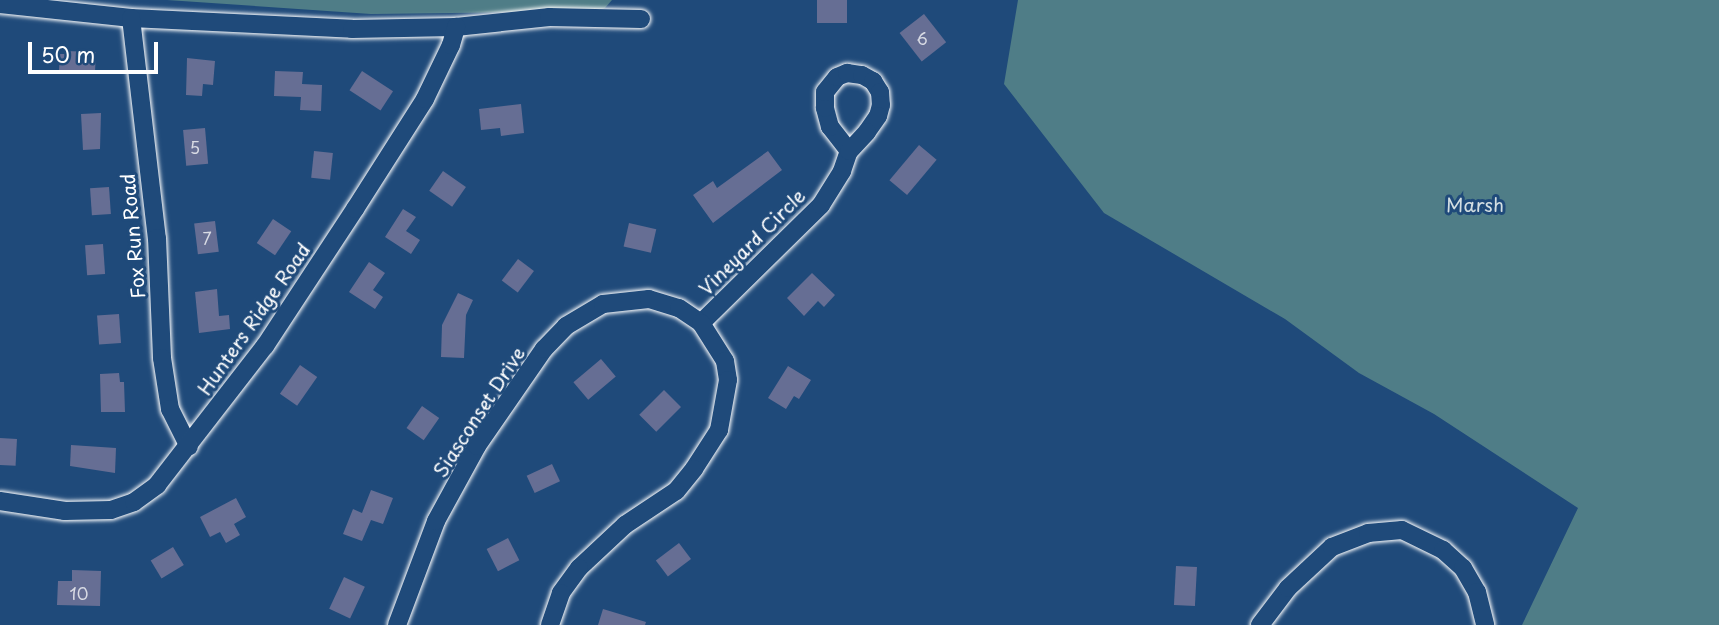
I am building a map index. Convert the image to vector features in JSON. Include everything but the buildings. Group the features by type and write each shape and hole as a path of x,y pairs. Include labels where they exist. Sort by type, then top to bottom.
{"street":[{"path":"0,4 131,18 352,29 456,27 549,17 640,19"},
{"name":"Fox Run Road","path":"131,18 157,238 162,358 170,409 190,447"},
{"name":"Hunters Ridge Road","path":"0,500 65,511 111,510 134,502 157,485 190,447 265,346 425,99 451,45 456,27"},
{"name":"Vineyard Circle","path":"701,323 821,205 842,171 849,150"},
{"name":"Siasconset Drive","path":"397,625 436,522 477,446 544,349 566,326 603,304 640,299 679,308 701,323 725,361 728,380 719,430 676,491 625,525 579,568 561,593 550,625"},
{"path":"1260,625 1288,588 1332,547 1368,533 1402,530 1443,550 1463,568 1477,592 1485,625"}],"green space":[{"path":"167,0 612,0 605,8 596,11 371,14"},
{"name":"Marsh","path":"1018,0 1719,0 1719,625 1522,625 1578,508 1434,414 1359,373 1285,319 1104,213 1004,84"}]}
